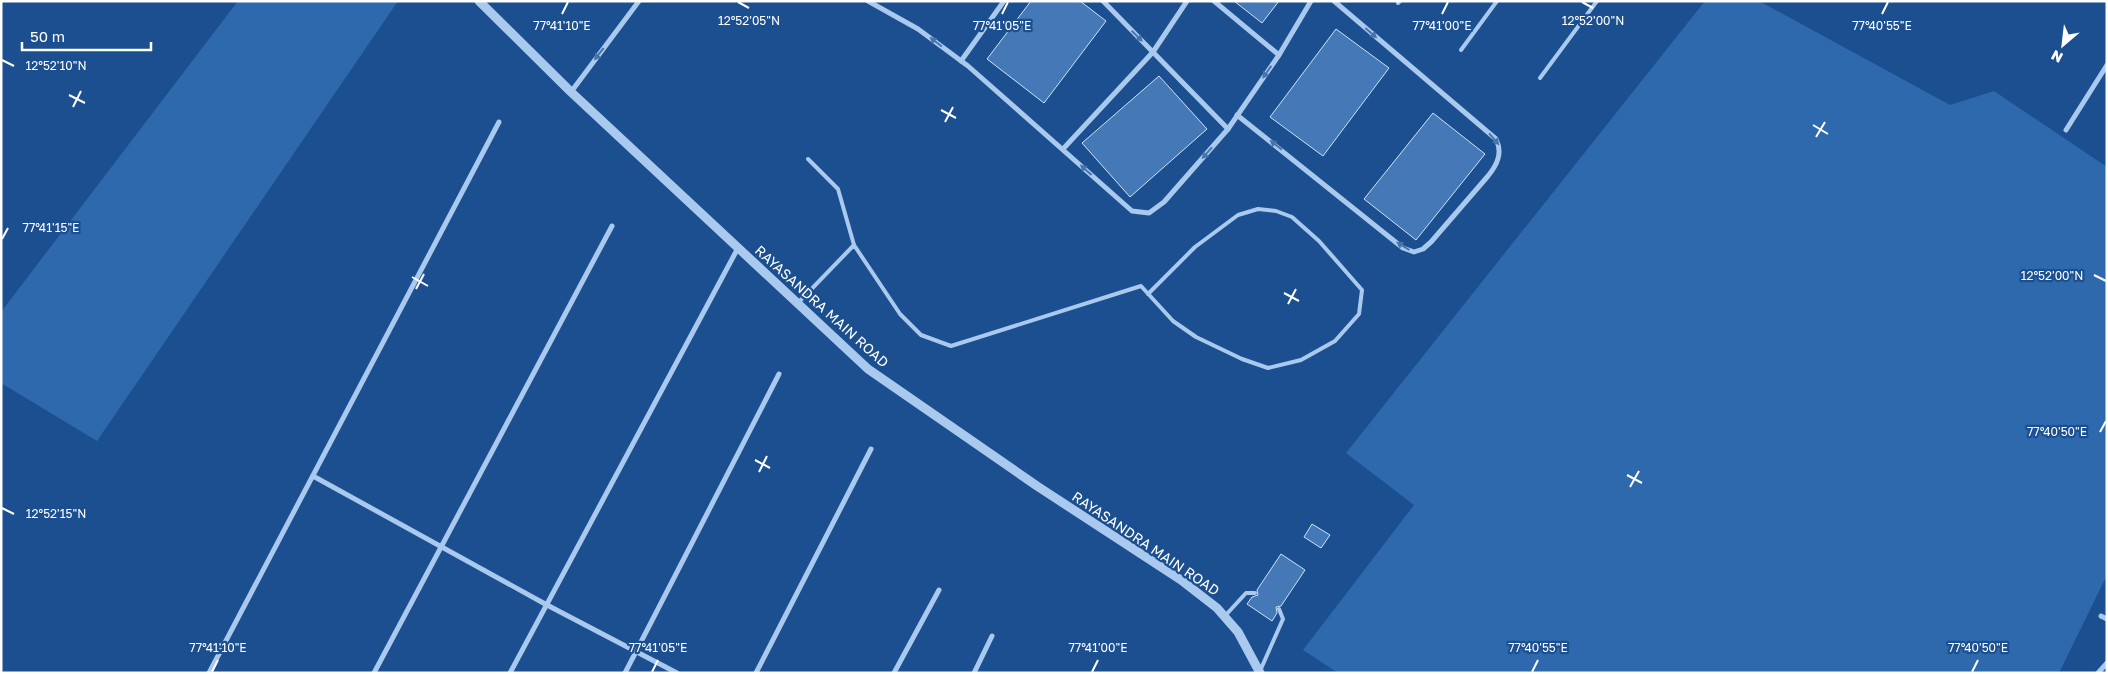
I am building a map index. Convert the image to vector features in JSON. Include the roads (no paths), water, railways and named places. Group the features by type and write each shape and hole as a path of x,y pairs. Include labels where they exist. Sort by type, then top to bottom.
{"street":[{"name":"RAYASANDRA MAIN ROAD","path":"479,1 570,92 868,369 1037,486 1181,580 1217,608 1238,632 1260,672"},
{"path":"570,92 639,1"},
{"path":"868,1 918,29 961,62 1132,211 1149,214 1164,202 1228,129 1278,55 1311,1"},
{"path":"961,62 1004,1"},
{"path":"1102,1 1228,129"},
{"path":"1063,149 1153,52 1187,1"},
{"path":"1214,1 1278,55"},
{"path":"1237,115 1403,248 1414,252 1423,250 1431,242 1488,176 1495,167 1499,156 1500,146 1496,139 1334,1"},
{"path":"2066,130 2107,65"},
{"path":"209,673 499,122"},
{"path":"374,673 612,226"},
{"path":"510,673 738,248"},
{"path":"625,673 779,374"},
{"path":"756,673 871,450"},
{"path":"313,476 548,605 677,673"},
{"path":"894,673 939,590"},
{"path":"2101,616 2107,619"},
{"path":"974,673 992,636"},
{"path":"2098,673 2107,663"}],"lane":[{"path":"1461,50 1497,1"},
{"path":"1540,78 1597,1"},
{"path":"808,159 838,189 854,245 900,314 921,335 951,346 1141,286 1148,294 1173,321 1196,337 1242,359 1268,368 1301,360 1335,341 1359,314 1362,290 1319,242 1292,217 1276,211 1258,209 1238,215 1194,247 1148,294"},
{"path":"797,304 854,245"},
{"path":"1224,617 1246,593 1255,593"},
{"path":"1260,672 1283,619 1279,609"}]}
